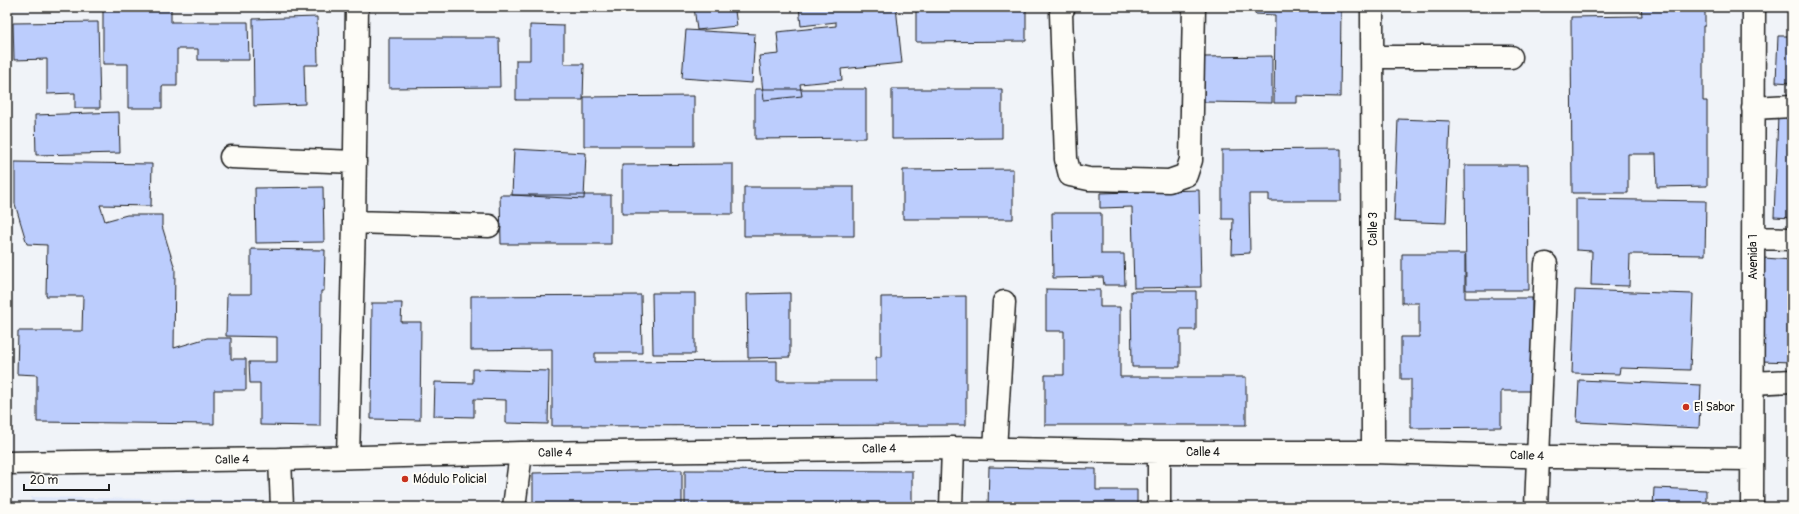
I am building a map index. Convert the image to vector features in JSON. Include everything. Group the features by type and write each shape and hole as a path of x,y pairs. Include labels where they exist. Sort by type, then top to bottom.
{"street":[{"path":"348,457 354,222 356,7"},
{"path":"1064,7 1061,13 1066,159 1070,175 1089,179 1169,181 1186,175 1191,160 1194,7"},
{"name":"Calle 3","path":"1372,7 1373,452"},
{"name":"Avenida 1","path":"1752,507 1754,7"},
{"path":"1372,57 1511,57"},
{"path":"1753,108 1792,106"},
{"path":"231,158 355,162"},
{"path":"354,222 489,226"},
{"path":"1753,238 1792,239"},
{"path":"1536,507 1546,264"},
{"path":"995,449 1004,302"},
{"path":"1753,383 1792,381"},
{"path":"951,507 953,448"},
{"name":"Calle 4","path":"7,463 280,459 521,453 953,448 1159,452 1373,452 1752,459"},
{"path":"1159,452 1159,507"},
{"path":"514,507 521,453"},
{"path":"280,459 282,507"}],"shaded area":[{"path":"31,497 259,501 259,507 31,507"}],"building":[{"path":"103,7 171,7 171,22 248,22 249,60 198,60 198,49 177,49 177,86 162,86 162,108 128,108 128,64 103,64"},
{"path":"265,7 323,7 323,8 265,11"},
{"path":"694,7 775,7 735,11 737,26 697,30"},
{"path":"799,7 896,7 902,63 841,69 842,80 800,84 802,96 764,100 759,56 779,54 777,32 836,26 836,22 801,26"},
{"path":"916,7 1026,7 1026,41 916,42"},
{"path":"1255,7 1341,7 1340,97 1297,96 1297,103 1274,103 1275,15 1255,14"},
{"path":"1641,7 1705,7 1705,26 1703,26 1703,101 1707,101 1707,186 1657,187 1656,154 1628,154 1628,193 1572,193 1571,17 1642,16"},
{"path":"317,17 318,65 304,65 305,104 254,106 253,19"},
{"path":"98,22 100,108 75,108 75,93 47,94 47,59 14,60 13,23"},
{"path":"530,25 564,26 564,64 584,64 583,100 516,100 516,60 530,60"},
{"path":"686,30 755,34 752,83 682,78"},
{"path":"1778,36 1792,36 1792,83 1776,82"},
{"path":"389,38 499,38 500,87 389,88"},
{"path":"1272,56 1272,103 1204,102 1204,57"},
{"path":"755,89 866,89 866,138 755,139"},
{"path":"892,89 1002,89 1002,138 892,139"},
{"path":"694,96 694,146 584,146 584,97"},
{"path":"119,112 120,153 36,155 35,115"},
{"path":"1778,116 1792,116 1792,218 1774,217"},
{"path":"1398,119 1450,121 1446,223 1394,221"},
{"path":"514,149 586,153 584,199 512,195"},
{"path":"1341,149 1341,201 1269,201 1269,194 1249,194 1250,253 1232,254 1233,219 1222,219 1222,150"},
{"path":"15,162 152,164 151,206 100,205 105,221 127,215 162,215 162,226 175,269 174,348 207,338 231,338 231,359 246,359 246,390 214,390 214,424 37,422 37,375 17,374 18,331 82,331 83,296 46,296 47,245 27,244 15,204"},
{"path":"733,164 733,214 622,214 622,165"},
{"path":"1465,165 1528,165 1529,290 1466,290"},
{"path":"1013,169 1013,219 903,219 903,170"},
{"path":"323,187 324,242 256,243 255,188"},
{"path":"744,187 854,187 854,236 744,236"},
{"path":"1199,190 1201,287 1134,288 1132,207 1100,208 1100,193"},
{"path":"500,195 611,195 611,244 501,244"},
{"path":"1576,199 1706,201 1705,255 1630,254 1629,286 1591,285 1592,251 1576,250"},
{"path":"1052,213 1101,213 1101,254 1124,254 1125,285 1104,285 1103,277 1053,278"},
{"path":"251,249 325,250 324,291 321,291 320,426 260,425 260,383 250,383 249,362 277,362 277,337 226,336 227,294 251,294"},
{"path":"1402,254 1465,254 1465,298 1532,298 1532,391 1501,391 1501,427 1411,428 1411,379 1401,379 1401,337 1419,337 1419,303 1402,303"},
{"path":"1764,258 1792,260 1792,362 1761,361"},
{"path":"1046,289 1100,290 1100,307 1120,307 1120,377 1246,377 1246,425 1045,425 1045,375 1064,375 1064,331 1046,331"},
{"path":"1575,290 1693,294 1690,370 1620,368 1619,374 1572,373"},
{"path":"1131,291 1196,291 1196,330 1180,330 1180,367 1132,367"},
{"path":"652,293 695,293 695,354 653,354"},
{"path":"790,293 790,357 748,358 747,294"},
{"path":"641,295 642,353 595,353 595,362 777,361 777,381 876,381 876,357 881,357 881,297 966,296 966,425 552,426 552,349 471,350 471,296"},
{"path":"372,303 402,303 401,322 421,322 420,420 371,419"},
{"path":"473,369 549,371 548,424 506,423 506,400 474,399 474,417 434,416 435,382 473,383"},
{"path":"1579,380 1701,385 1699,428 1577,422"},
{"path":"989,467 1096,469 1096,490 1137,490 1137,507 988,507"},
{"path":"682,470 682,507 533,507 533,473"},
{"path":"685,470 912,471 912,507 685,507"},
{"path":"1654,488 1706,490 1706,507 1653,507"}],"place":[{"name":"El Sabor","path":"1686,407"},
{"name":"Módulo Policial","path":"405,479"}]}
